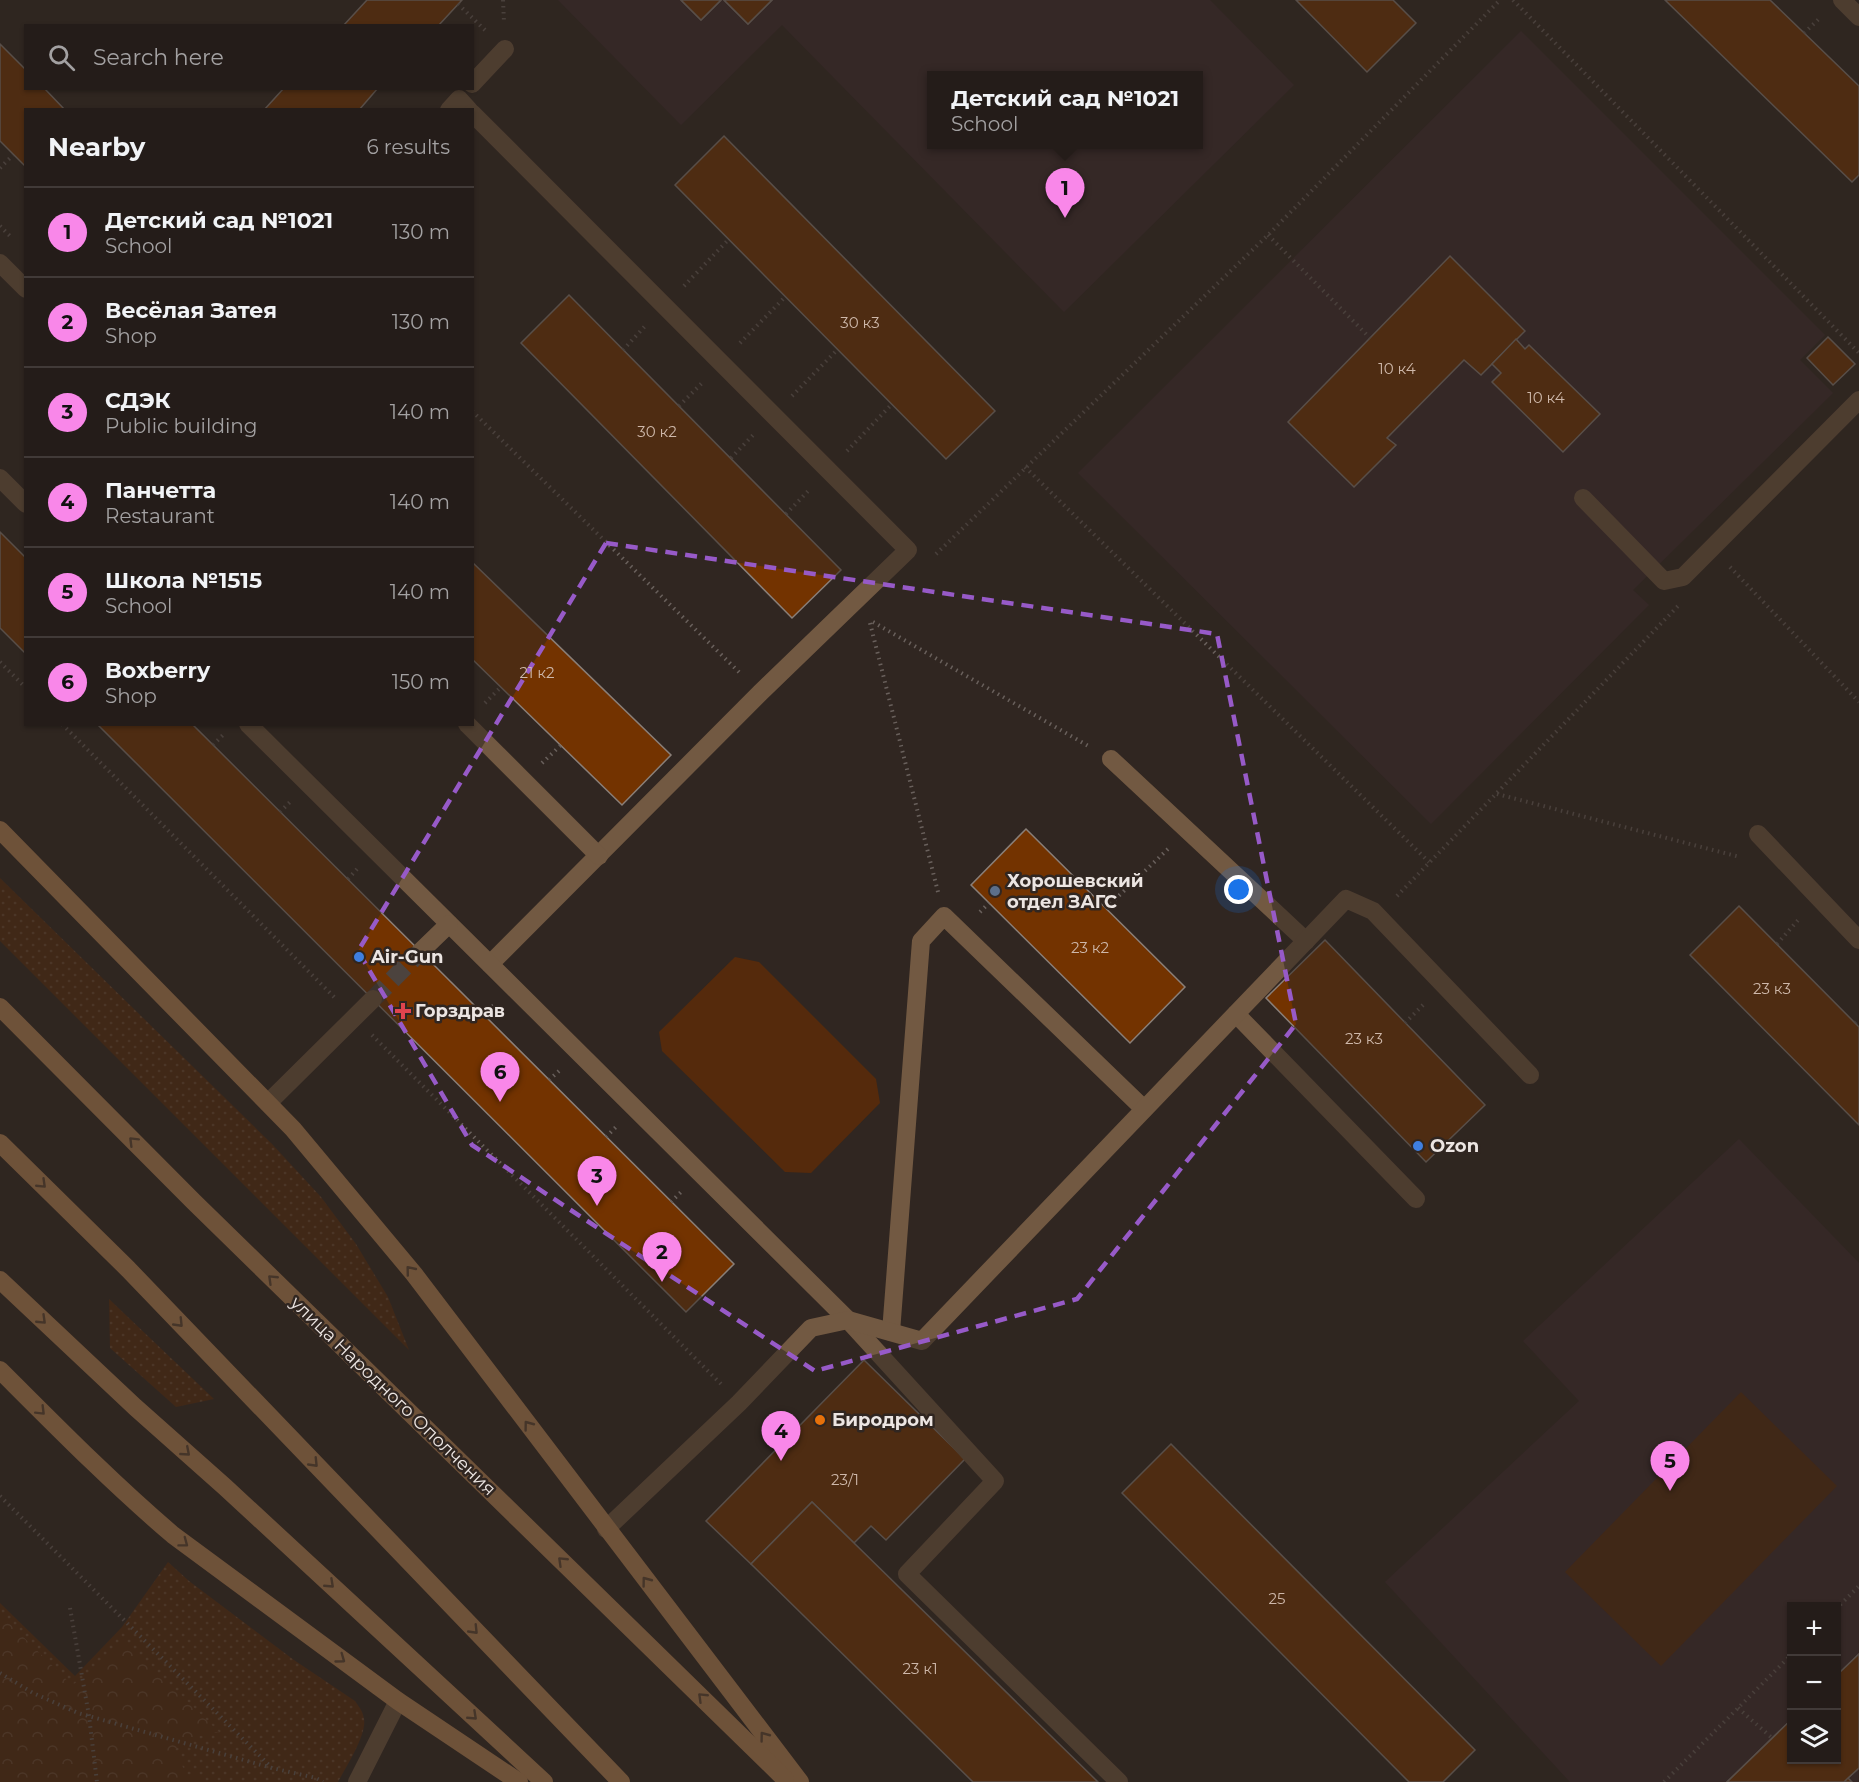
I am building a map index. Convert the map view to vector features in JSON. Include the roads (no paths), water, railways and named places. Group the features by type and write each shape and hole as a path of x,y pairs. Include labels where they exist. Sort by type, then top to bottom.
{"main road":[{"path":"0,830 293,1129 414,1274 800,1782"},
{"name":"улица Народного Ополчения","path":"0,1007 194,1202 789,1782"},
{"path":"0,1143 128,1269 621,1782"},
{"path":"0,1280 544,1782"},
{"path":"0,1370 138,1505 173,1535 398,1701 519,1782"}],"lane":[{"path":"1842,0 1859,17"},
{"path":"474,82 505,49"},
{"path":"474,115 908,550 760,693 490,964"},
{"path":"0,263 24,287"},
{"path":"1583,498 1664,581 1683,577 1859,400"},
{"path":"0,478 24,502"},
{"path":"250,726 848,1320 995,1481 907,1574 1119,1782"},
{"path":"469,726 599,856"},
{"path":"1111,759 1306,941"},
{"path":"1758,834 1859,940"},
{"path":"606,1529 739,1402 811,1328 848,1320 922,1341 1346,900 1373,911 1530,1075"},
{"path":"891,1332 921,941 944,916 1144,1110"},
{"path":"420,952 449,924"},
{"path":"268,1103 373,999"},
{"path":"1236,1014 1416,1199"},
{"path":"357,1782 398,1701"}],"tunnel":[{"path":"373,999 420,952"}],"place":[{"name":"Детский сад №1021","path":"1065,218"},
{"name":"Хорошевский отдел ЗАГС","path":"995,891"},
{"name":"Air-Gun","path":"359,957"},
{"name":"Горздрав","path":"403,1011"},
{"name":"Boxberry","path":"500,1102"},
{"name":"Ozon","path":"1418,1146"},
{"name":"СДЭК","path":"597,1206"},
{"name":"Весёлая Затея","path":"662,1282"},
{"name":"Биродром","path":"820,1420"},
{"name":"Панчетта","path":"781,1461"},
{"name":"Школа №1515","path":"1670,1491"}]}
